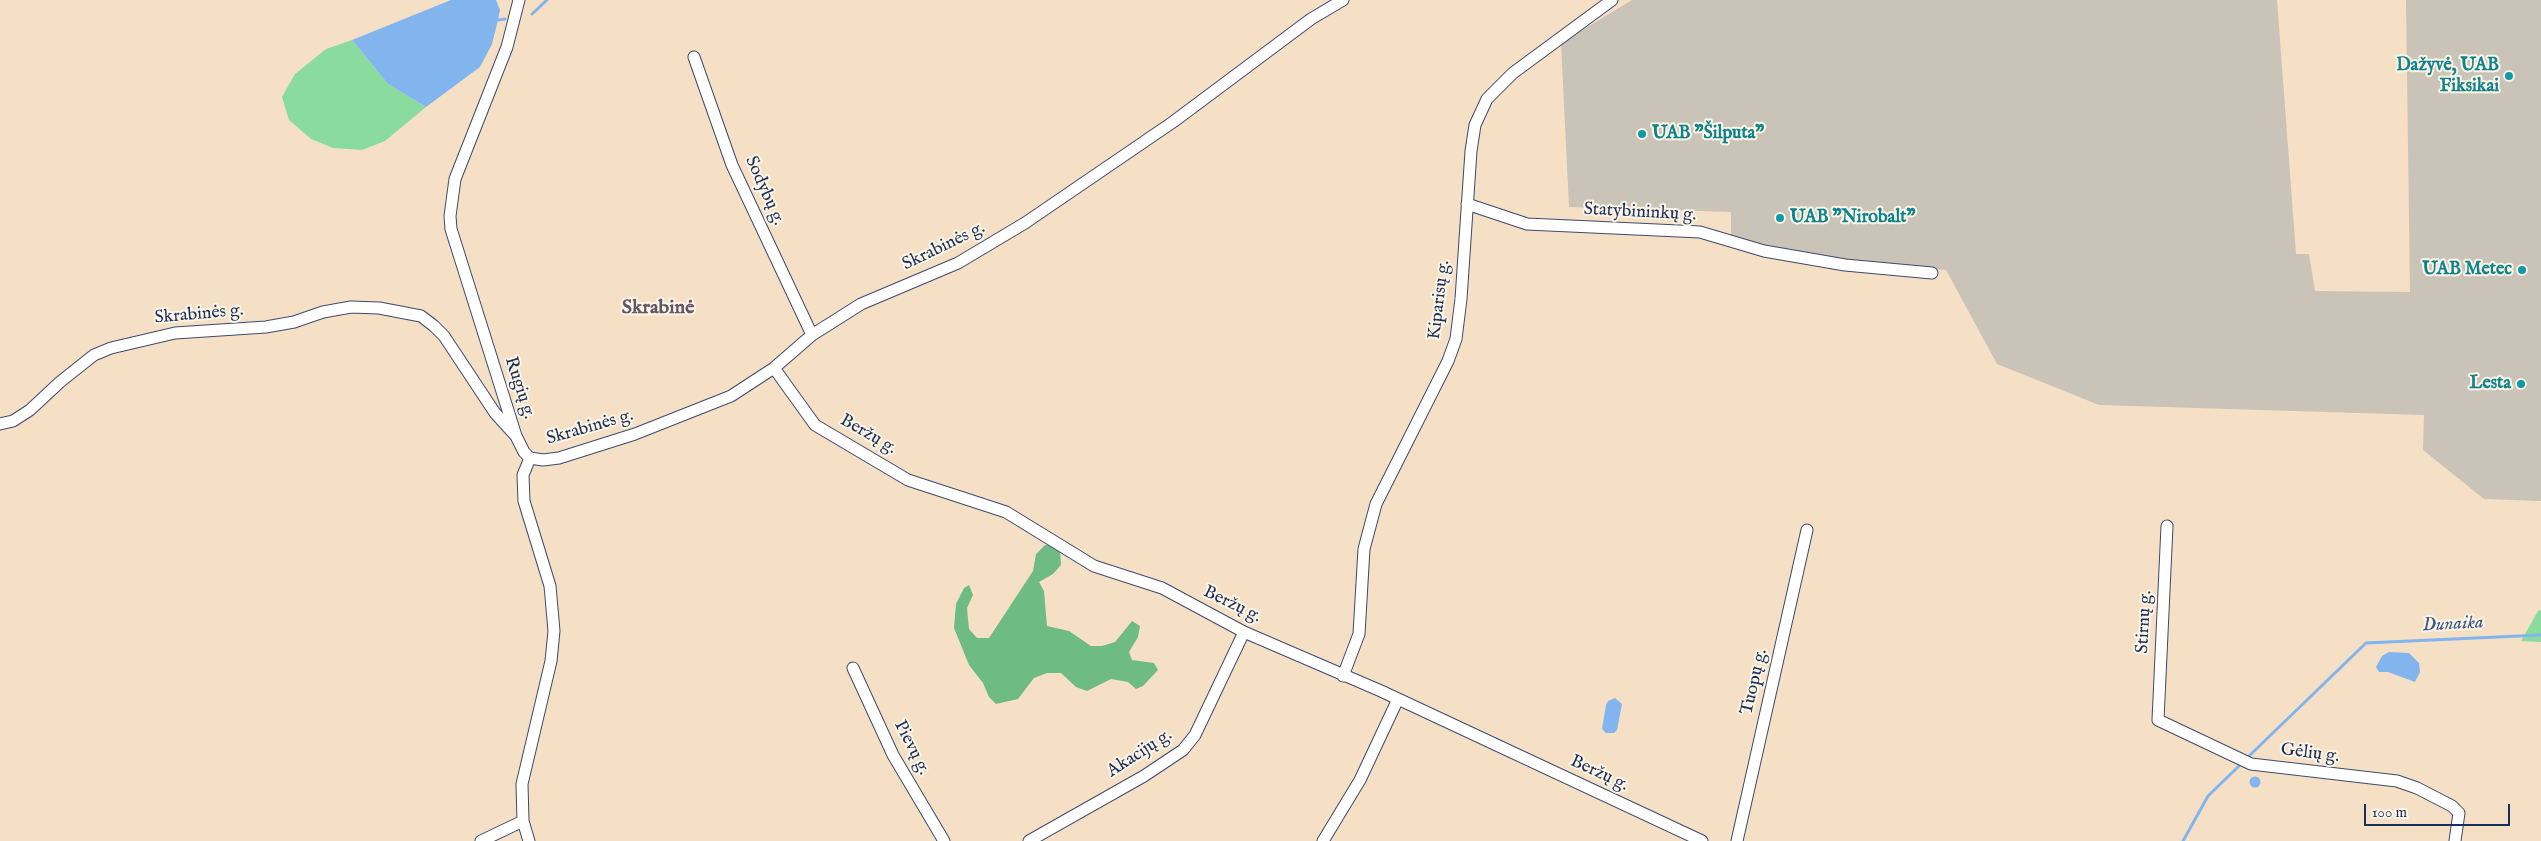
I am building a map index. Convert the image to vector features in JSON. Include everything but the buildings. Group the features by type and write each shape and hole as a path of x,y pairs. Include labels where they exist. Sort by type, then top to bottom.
{"street":[{"name":"Rugių g.","path":"519,0 507,47 455,179 450,216 451,230 516,436 524,452 530,458"},
{"name":"Skrabinės g.","path":"530,458 543,460 559,458 653,428 731,396 774,368 812,335 861,304 958,263 1026,224 1173,122 1311,19 1343,0"},
{"name":"Kiparisų g.","path":"1343,676 1359,634 1364,549 1376,504 1448,361 1456,339 1461,299 1474,125 1487,99 1513,73 1612,0"},
{"name":"Sodybų g.","path":"694,57 732,165 812,335"},
{"name":"Statybininkų g.","path":"1467,204 1527,224 1700,232 1764,252 1844,265 1932,273"},
{"name":"Skrabinės g.","path":"0,424 13,421 94,355 111,348 175,333 266,327 294,322 323,312 352,307 379,308 420,316 434,326 444,336 495,413 516,436"},
{"name":"Beržų g.","path":"774,368 815,425 908,480 1006,512 1094,566 1162,588 1244,632 1398,699 1702,841"},
{"path":"529,841 523,821 522,784 550,661 554,630 550,586 524,501 523,475 530,458"},
{"name":"Stirnų g.","path":"2158,720 2167,526"},
{"name":"Tuopų g.","path":"1737,841 1807,530"},
{"name":"Akacijų g.","path":"1029,841 1144,776 1183,750 1195,735 1244,632"},
{"name":"Pievų g.","path":"853,668 893,755 944,841"},
{"path":"1323,841 1360,780 1398,699"},
{"name":"Gėlių g.","path":"2158,720 2251,764 2397,781 2452,806 2459,813 2455,841"},
{"path":"481,841 523,821"}],"shaded area":[{"path":"1632,0 2277,0 2296,254 2309,254 2315,291 2410,292 2406,0 2541,0 2541,501 2484,499 2423,450 2424,415 2099,405 1997,364 1946,270 1844,262 1766,248 1731,237 1731,212 1569,207 1561,43"}],"green space":[{"path":"352,40 388,84 426,107 385,141 362,150 333,148 311,139 289,120 282,97 295,74 326,49"},
{"path":"1045,545 1052,545 1060,551 1061,565 1053,574 1039,582 1044,591 1047,626 1069,631 1091,646 1102,646 1115,642 1132,621 1140,626 1138,637 1129,652 1132,660 1154,663 1158,670 1143,686 1136,689 1128,682 1111,679 1087,691 1076,687 1061,673 1047,673 1034,678 1018,699 996,704 989,697 983,683 969,665 954,628 956,604 964,588 969,585 973,595 967,608 969,629 977,638 989,638 1033,571 1036,554"},
{"path":"2541,610 2541,642 2521,641 2538,611"}],"water":[{"path":"451,0 496,0 500,10 498,20 492,44 480,67 426,107 388,84 352,40"},
{"path":"2389,652 2409,653 2419,663 2420,672 2415,682 2388,672 2379,672 2376,667 2382,656"},
{"path":"1615,698 1622,704 1617,730 1614,733 1606,733 1602,729 1606,705 1608,701"},
{"path":"2255,776 2261,782 2255,788 2249,782"}],"waterway":[{"path":"532,14 547,0"},
{"path":"498,20 505,19"},
{"name":"Dunaika","path":"2248,757 2366,643 2541,635"},
{"path":"2183,841 2208,796 2240,765"}],"place":[{"name":"Dažyvė, UAB Fiksikai","path":"2509,76"},
{"name":"UAB \"Šilputa\"","path":"1642,134"},
{"name":"UAB \"Nirobalt\"","path":"1780,218"},
{"name":"UAB Metec","path":"2522,270"},
{"name":"Lesta","path":"2521,384"}],"district":[{"name":"Skrabinė","path":"658,309"}]}
